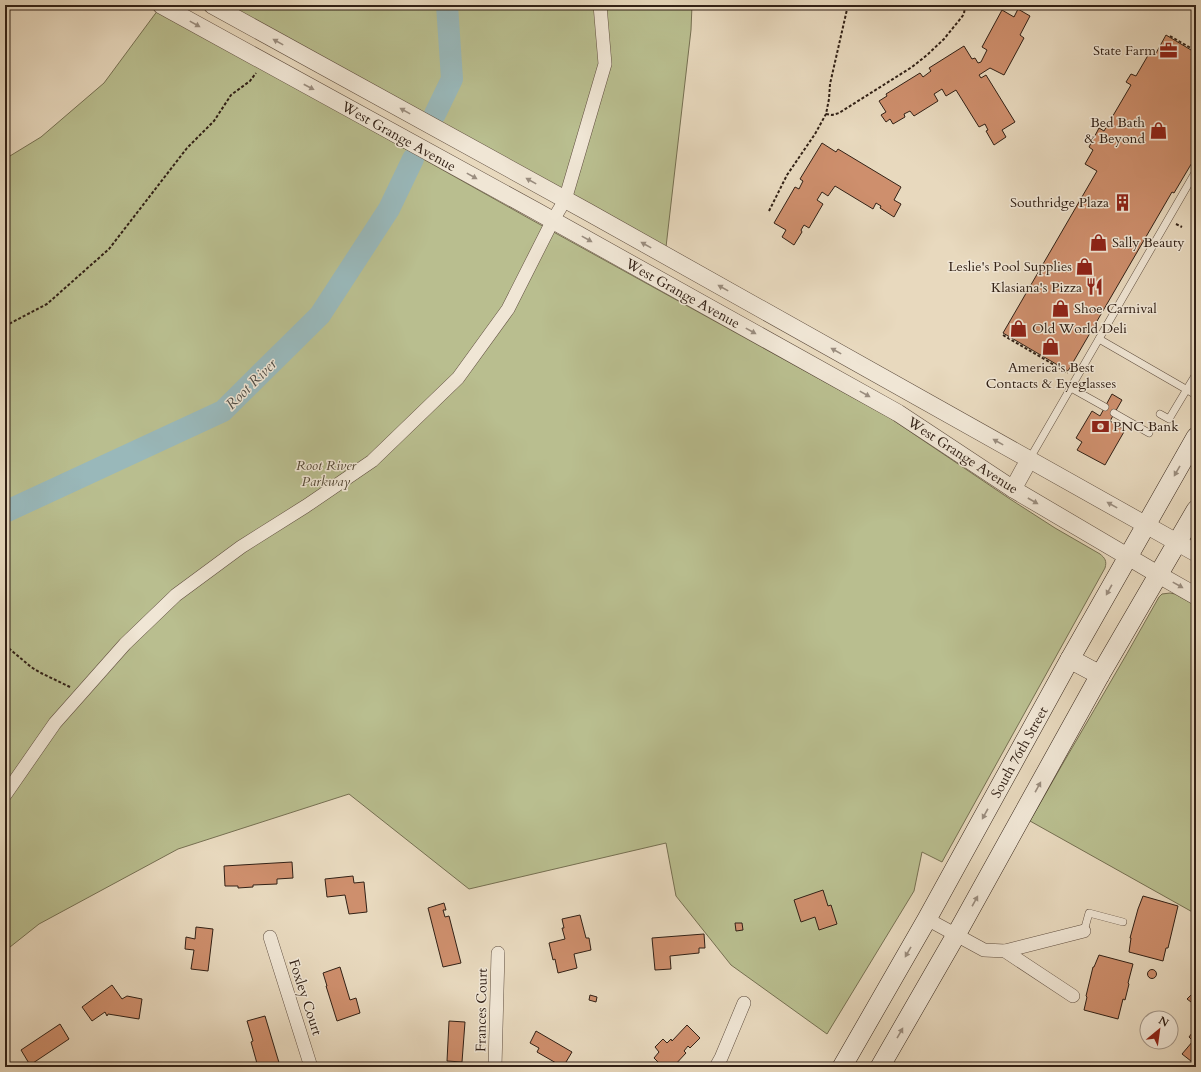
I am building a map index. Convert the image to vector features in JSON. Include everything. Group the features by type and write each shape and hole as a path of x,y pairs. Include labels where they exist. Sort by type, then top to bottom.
{"main road":[{"name":"South 76th Street","path":"842,1067 927,919 1070,659 1196,437"},
{"path":"880,1067 956,935 1100,675 1196,510"},
{"path":"1070,659 1100,675"}],"street":[{"name":"West Grange Avenue","path":"161,5 264,63 553,220 898,413 1013,489 1196,596"},
{"name":"West Grange Avenue","path":"212,5 565,200 1196,553"},
{"path":"5,795 55,723 125,644 176,596 241,547 306,506 372,461 458,378 508,309 553,220 565,200 605,64 600,5"},
{"path":"415,144 427,124"},
{"path":"1013,489 1029,460"},
{"path":"927,919 984,950 1005,952 1084,931"},
{"name":"Foxley Court","path":"270,937 311,1067"},
{"path":"1005,952 1073,996"},
{"name":"Frances Court","path":"495,1067 498,953"},
{"path":"716,1067 744,1003"}],"lane":[{"path":"1029,460 1196,171"},
{"path":"1099,339 1196,395"},
{"path":"1160,414 1169,419 1196,374"},
{"path":"1071,388 1105,407"},
{"path":"1114,413 1149,433"},
{"path":"1084,931 1089,913 1122,922"}],"path":[{"path":"770,211 787,175 815,134 826,114 830,84 848,5"},
{"path":"826,114 832,115 839,113 912,68 948,34 964,14 965,5"},
{"path":"1170,36 1196,51"},
{"path":"5,326 47,304 109,249 187,148 214,121 231,95 250,80 264,63"},
{"path":"1003,336 1069,373"},
{"path":"5,646 36,670 82,692"}],"green space":[{"path":"225,5 692,5 691,30 666,247"},
{"name":"Root River Parkway","path":"158,10 530,219 890,418 1010,499 1055,528 1100,554 1104,558 1106,562 1105,568 942,862 922,852 914,891 827,1034 731,965 676,896 666,843 469,889 349,794 178,849 39,924 5,951 5,159 41,137 104,83"},
{"path":"1162,594 1175,594 1196,606 1196,914 1030,821 1159,597"}],"building":[{"path":"1018,9 1030,16 1020,35 1024,38 1004,75 990,68 979,75 981,78 986,75 1015,122 1002,130 1006,137 994,145 986,131 988,130 985,124 979,127 956,90 946,96 942,89 934,94 938,101 914,116 910,111 904,114 905,117 893,124 890,119 886,122 881,115 886,112 879,101 887,96 886,94 920,73 923,77 931,71 929,68 964,46 972,59 975,58 978,63 981,62 987,50 982,47 1002,10 1014,17"},
{"name":"Southridge Plaza","path":"1166,35 1196,53 1196,156 1174,193 1172,192 1068,371 1003,333 1097,171 1085,164 1093,150 1089,147 1099,128 1104,131 1131,85 1126,82 1131,74 1136,76 1150,52 1155,55"},
{"path":"822,143 836,152 838,149 901,187 894,200 901,204 894,217 880,208 881,206 876,203 873,209 835,186 828,196 822,192 817,200 823,204 809,228 804,225 801,230 802,232 794,245 782,237 786,230 774,223 795,187 799,189 803,181 800,179"},
{"name":"PNC Bank","path":"1112,394 1122,400 1110,421 1125,430 1105,465 1077,450 1082,442 1076,438 1092,411 1100,416"},
{"path":"292,862 293,878 277,879 277,884 253,885 253,887 238,888 238,886 225,886 224,866"},
{"path":"353,876 354,883 364,882 367,912 349,914 345,895 327,897 325,879"},
{"path":"823,890 828,906 831,905 837,924 819,930 815,917 801,922 794,900"},
{"path":"1143,896 1178,906 1168,948 1166,948 1163,961 1129,952 1130,938"},
{"path":"444,903 446,910 443,910 445,917 449,916 461,963 443,967 428,908"},
{"path":"580,915 586,938 589,938 591,950 574,954 577,968 558,973 549,943 565,939 562,928 564,928 562,919"},
{"path":"735,923 742,923 743,930 736,931"},
{"path":"196,927 213,929 208,971 191,969 194,950 185,949 186,937 195,939"},
{"path":"704,934 705,948 699,948 699,953 670,956 671,969 655,970 652,938"},
{"path":"1099,955 1133,964 1125,1000 1123,999 1118,1019 1084,1010 1093,967"},
{"path":"340,967 350,1000 356,998 360,1013 337,1021 323,973"},
{"path":"1152,969 1157,974 1152,979 1147,974"},
{"path":"112,985 122,999 127,996 142,999 139,1019 108,1014 107,1016 105,1012 92,1021 82,1007"},
{"path":"590,995 597,997 596,1002 589,1000"},
{"path":"1191,995 1194,998 1191,1002 1187,999"},
{"path":"265,1016 280,1066 258,1067 247,1021"},
{"path":"449,1021 465,1022 462,1062 447,1061"},
{"path":"60,1024 69,1039 30,1065 21,1050"},
{"path":"687,1025 700,1038 690,1048 688,1046 684,1051 686,1053 673,1067 663,1067 654,1058 659,1052 655,1047 663,1039 667,1043 671,1039 672,1041"},
{"path":"1195,1029 1196,1065 1182,1054 1193,1041 1189,1037"},
{"path":"536,1031 572,1052 563,1067 537,1052 539,1048 530,1043"}],"waterway":[{"name":"Root River","path":"435,114 452,79 447,5"},
{"name":"Root River","path":"5,512 223,411 320,315 389,209 413,159"}],"place":[{"name":"State Farm","path":"1169,50"},
{"name":"Bed Bath & Beyond","path":"1158,130"},
{"name":"Southridge Plaza","path":"1122,202"},
{"name":"Sally Beauty","path":"1099,242"},
{"name":"Leslie's Pool Supplies","path":"1085,266"},
{"name":"Klasiana's Pizza","path":"1095,287"},
{"name":"Shoe Carnival","path":"1061,308"},
{"name":"Old World Deli","path":"1019,328"},
{"name":"America's Best Contacts & Eyeglasses","path":"1051,347"},
{"name":"PNC Bank","path":"1100,426"}]}
